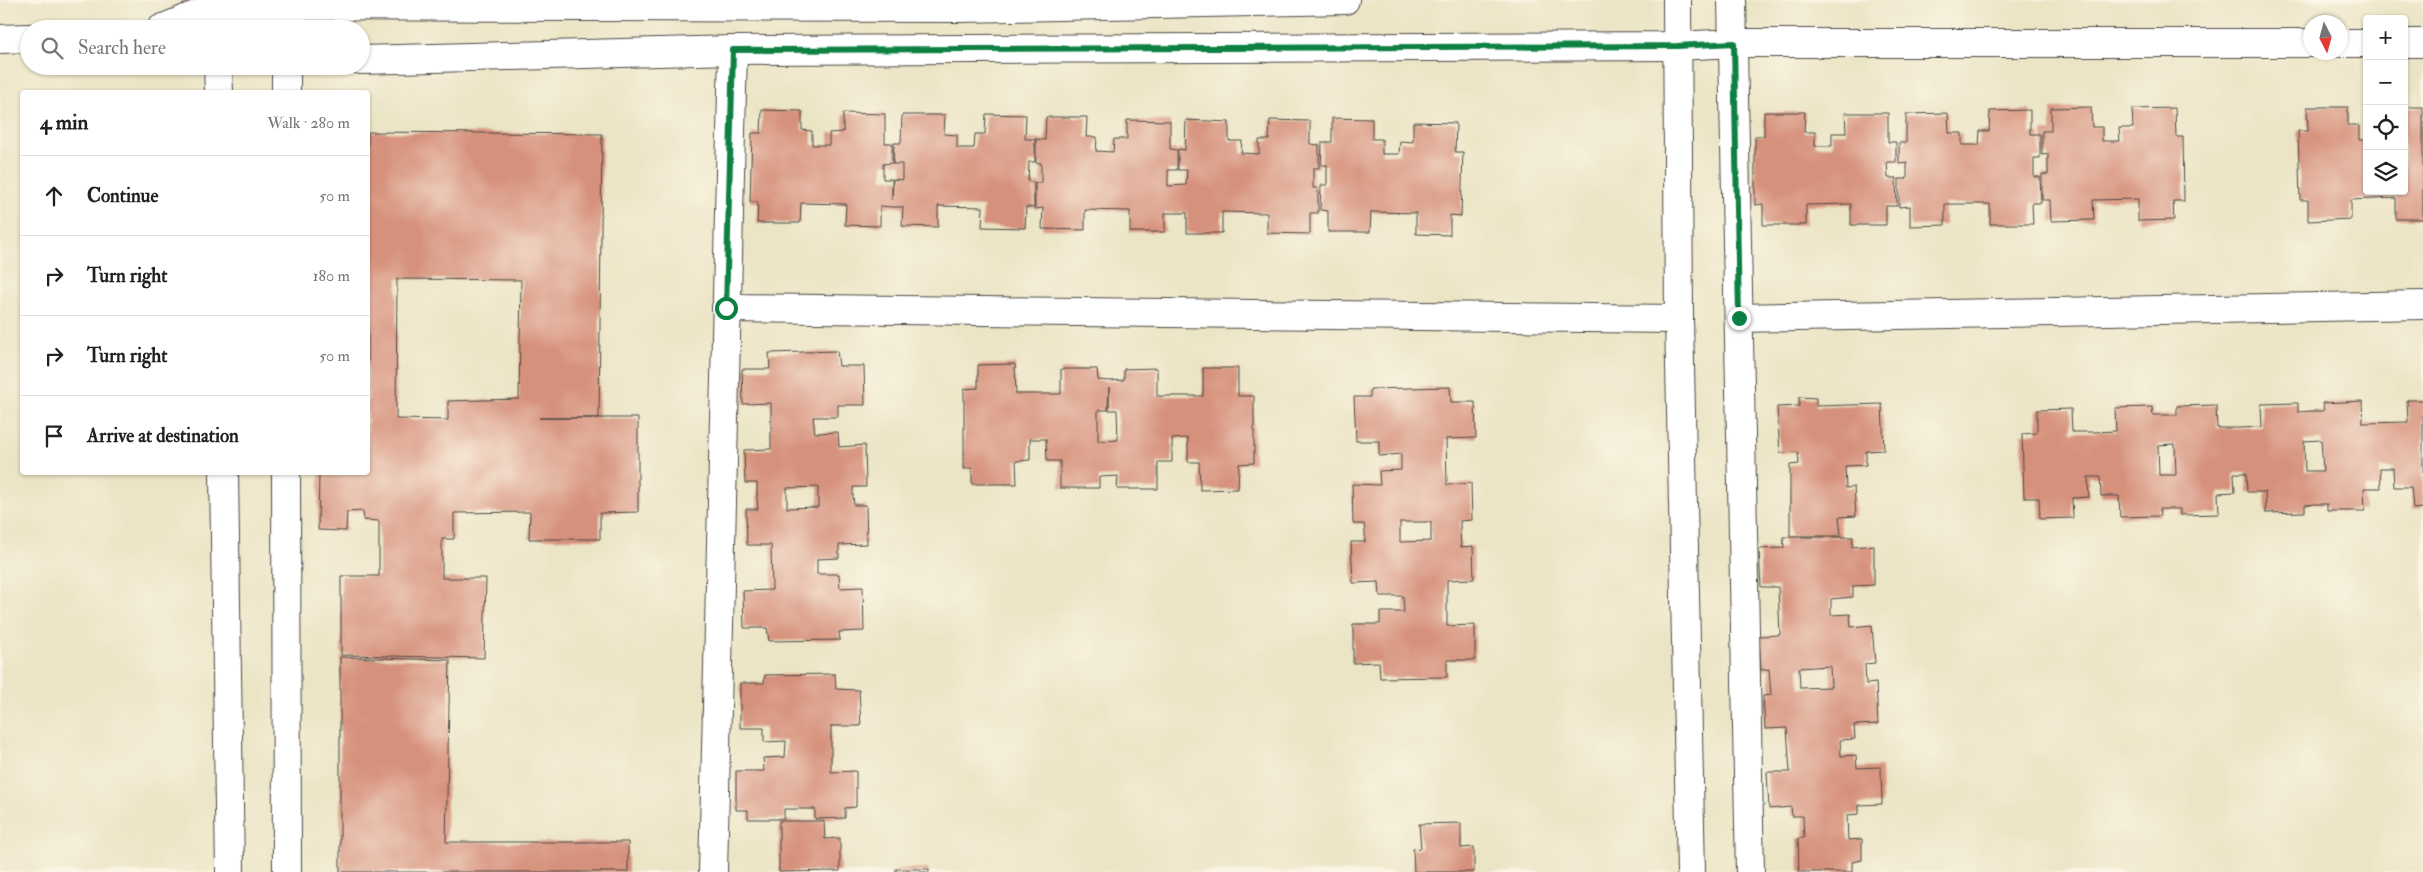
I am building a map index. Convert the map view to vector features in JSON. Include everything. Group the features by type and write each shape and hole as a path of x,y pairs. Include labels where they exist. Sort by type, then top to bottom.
{"street":[{"path":"191,20 218,12 1345,0"},
{"path":"1677,0 1679,319 1691,872"},
{"path":"1732,0 1750,872"},
{"path":"0,39 20,38"},
{"path":"370,60 733,50 1677,46 1734,43 2303,43"},
{"path":"2348,43 2363,43"},
{"path":"2408,43 2423,43"},
{"path":"713,872 733,50"},
{"path":"218,75 219,90"},
{"path":"286,75 286,90"},
{"path":"1739,318 2423,305"},
{"path":"726,308 1679,319"},
{"path":"224,475 230,872"},
{"path":"286,475 286,872"}],"building":[{"path":"2091,107 2092,127 2102,127 2102,141 2120,141 2119,128 2133,128 2132,109 2175,108 2176,137 2183,137 2184,201 2173,201 2174,220 2138,221 2138,199 2093,200 2094,220 2051,221 2050,200 2042,200 2042,174 2048,175 2048,154 2042,155 2042,131 2051,131 2051,108"},
{"path":"2307,107 2348,107 2348,126 2359,126 2359,140 2363,140 2363,195 2408,195 2408,107 2423,107 2423,219 2396,219 2396,198 2351,200 2351,219 2308,221 2308,200 2300,200 2298,131 2308,131"},
{"path":"762,110 802,111 802,130 812,131 812,145 829,145 829,133 843,132 843,113 885,114 885,143 892,143 892,163 883,164 883,179 892,179 892,200 893,179 902,180 902,164 893,164 894,143 901,143 902,115 945,115 944,134 957,135 957,148 974,148 975,134 985,134 986,114 1026,115 1025,139 1035,139 1035,162 1029,162 1028,182 1034,182 1034,208 1026,207 1025,228 982,227 983,207 938,206 938,227 902,226 903,207 880,206 880,226 845,225 846,204 801,203 800,223 757,223 758,202 750,202 752,133 761,133"},
{"path":"2030,110 2030,134 2040,134 2040,158 2034,158 2034,177 2040,177 2041,203 2032,203 2033,224 1990,224 1990,204 1945,204 1945,225 1910,226 1910,206 1899,207 1899,179 1907,179 1907,163 1899,164 1899,143 1906,143 1906,114 1948,113 1949,133 1962,133 1962,145 1979,145 1980,131 1989,131 1990,111"},
{"path":"1764,112 1805,112 1804,132 1815,132 1815,146 1832,146 1832,133 1846,133 1845,113 1888,113 1888,142 1896,142 1896,162 1887,162 1888,178 1896,178 1897,206 1886,206 1886,225 1851,225 1851,204 1806,205 1806,225 1763,225 1763,204 1755,205 1755,136 1764,136"},
{"path":"1046,117 1087,117 1086,137 1097,137 1096,151 1113,152 1114,139 1127,139 1127,120 1170,121 1170,149 1177,150 1177,170 1168,170 1168,186 1186,185 1187,170 1178,170 1178,149 1185,150 1186,120 1229,122 1229,141 1242,141 1241,153 1259,154 1259,140 1269,140 1270,120 1310,121 1310,144 1319,145 1319,168 1313,168 1313,188 1318,188 1318,213 1310,213 1310,234 1267,233 1267,213 1222,212 1222,233 1187,233 1187,213 1165,213 1165,232 1130,232 1130,211 1085,210 1085,230 1042,229 1043,208 1035,209 1035,183 1041,183 1041,163 1036,163 1036,139 1045,140"},
{"path":"1332,118 1372,119 1372,139 1382,139 1382,154 1399,154 1400,141 1413,142 1413,122 1456,123 1455,152 1463,152 1461,216 1450,215 1450,235 1416,234 1416,213 1371,212 1370,232 1328,232 1328,211 1320,210 1321,185 1327,185 1327,165 1321,165 1322,142 1332,142"},
{"path":"370,132 602,134 599,418 638,418 638,512 600,513 600,539 529,539 530,512 454,513 454,539 442,539 442,578 486,578 484,658 341,655 341,576 379,576 379,521 364,520 363,511 347,512 346,531 318,530 319,475 370,475","holes":["397,279 521,280 519,399 448,401 448,420 396,419"]},
{"path":"837,351 839,366 864,366 865,405 838,405 838,417 813,417 815,433 838,432 839,447 865,445 866,487 853,487 853,496 854,505 866,505 867,544 839,545 839,558 817,559 817,574 839,574 840,588 863,587 864,631 839,632 840,640 769,641 767,628 744,628 743,591 772,590 771,545 747,545 746,509 758,509 757,483 745,483 744,450 771,449 771,403 743,404 742,369 770,369 769,353","holes":["818,487 818,507 787,508 787,488"]},
{"path":"1015,364 1016,394 1061,394 1061,369 1097,369 1098,380 1109,381 1124,380 1124,369 1157,368 1157,396 1203,396 1203,368 1238,368 1238,396 1254,396 1254,463 1239,464 1238,489 1200,490 1199,462 1188,462 1188,438 1172,439 1172,462 1158,462 1158,489 1117,489 1118,476 1099,477 1099,488 1060,488 1060,461 1047,461 1046,439 1030,439 1030,460 1016,461 1017,484 972,484 972,468 964,469 964,389 978,388 978,365","holes":["1109,387 1109,410 1117,410 1118,440 1098,441 1098,410 1108,410"]},
{"path":"1450,387 1451,402 1475,402 1476,438 1446,439 1447,485 1471,483 1472,520 1460,521 1460,531 1461,547 1473,546 1474,579 1447,580 1447,626 1475,625 1475,660 1447,660 1447,677 1380,678 1379,662 1353,663 1353,624 1380,624 1380,612 1404,612 1403,596 1380,596 1379,582 1353,583 1351,542 1365,542 1365,533 1364,524 1353,524 1352,484 1380,485 1379,471 1401,470 1401,454 1379,456 1379,441 1356,441 1354,397 1370,397 1370,389","holes":["1400,522 1431,522 1431,541 1400,542"]},
{"path":"1799,397 1816,398 1816,406 1882,404 1884,450 1866,451 1866,465 1845,466 1846,488 1854,487 1856,516 1839,517 1841,536 1790,536 1790,465 1799,464 1798,452 1780,453 1777,407 1799,406"},
{"path":"2407,400 2423,400 2423,508 2413,509 2411,487 2394,487 2393,468 2380,468 2381,488 2364,488 2365,511 2327,511 2327,504 2316,504 2305,505 2305,512 2266,513 2265,492 2247,492 2246,473 2234,473 2235,492 2218,493 2219,514 2180,515 2180,509 2159,509 2160,516 2120,517 2119,496 2101,496 2100,477 2088,477 2089,497 2072,498 2073,518 2040,519 2039,498 2024,498 2022,434 2037,433 2037,410 2071,409 2072,432 2116,431 2115,408 2152,407 2153,415 2177,415 2177,406 2216,405 2217,428 2262,427 2261,404 2298,403 2298,412 2324,411 2323,403 2362,401 2363,423 2408,422","holes":["2321,440 2323,471 2305,471 2304,441","2175,444 2176,475 2159,475 2158,445"]},
{"path":"1783,537 1853,537 1852,547 1874,545 1874,585 1853,586 1853,597 1831,599 1831,615 1850,614 1851,627 1872,625 1875,663 1865,664 1866,684 1876,683 1878,724 1854,725 1855,739 1840,740 1841,756 1856,755 1857,768 1881,767 1882,804 1859,805 1859,814 1847,815 1848,840 1862,839 1862,860 1852,862 1852,872 1799,872 1798,838 1804,838 1803,816 1792,816 1791,807 1769,809 1767,772 1790,772 1787,728 1765,729 1763,696 1771,695 1769,669 1761,670 1759,636 1780,635 1778,587 1761,587 1759,549 1784,548","holes":["1830,666 1831,687 1800,688 1799,668"]},
{"path":"340,657 450,660 446,842 628,842 628,872 340,872"},
{"path":"835,674 836,689 859,690 861,726 831,726 831,772 856,771 856,807 845,808 845,818 815,819 815,809 784,809 784,819 748,819 748,810 736,810 736,771 764,771 763,758 785,757 786,741 764,742 764,728 740,728 740,683 764,683 765,675"},
{"path":"779,821 824,821 825,839 840,838 840,871 779,872"},
{"path":"1461,823 1461,848 1474,847 1474,872 1414,872 1413,849 1421,848 1419,824"},
{"path":"896,869 929,869 929,872 896,872"}],"route":[{"path":"726,308 733,50 1677,46 1734,43 1739,318"}]}
